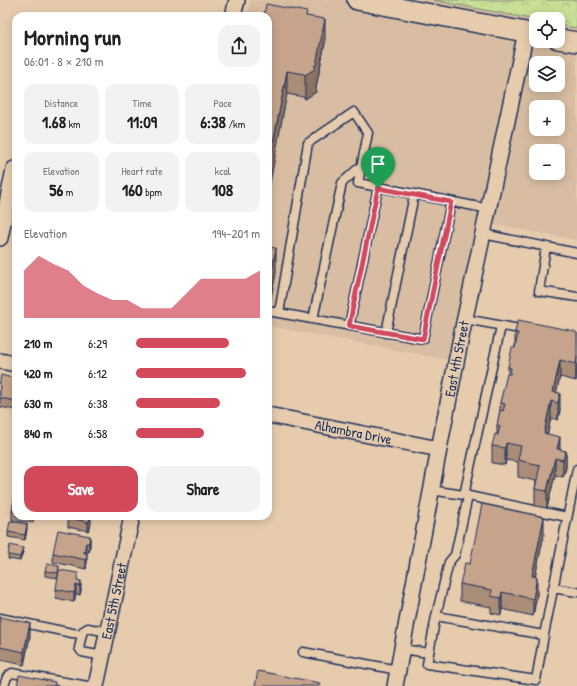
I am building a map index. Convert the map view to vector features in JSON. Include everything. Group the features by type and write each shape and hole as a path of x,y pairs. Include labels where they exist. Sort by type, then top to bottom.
{"street":[{"path":"234,12 237,0"},
{"path":"357,0 529,33"},
{"path":"565,40 577,42"},
{"name":"East 4th Street","path":"395,686 431,490 465,319 488,209 529,41"},
{"path":"0,238 12,179"},
{"path":"0,361 12,363"},
{"name":"Alhambra Drive","path":"272,416 439,449"},
{"name":"East 5th Street","path":"96,686 131,520"}],"lane":[{"path":"279,313 308,143 354,112 368,133 358,184 488,209"},
{"path":"313,319 342,183 362,165"},
{"path":"349,326 378,188"},
{"path":"386,332 414,195"},
{"path":"272,312 423,339 451,202"},
{"path":"483,234 577,253"},
{"path":"546,247 539,291 577,297"},
{"path":"465,319 536,332"},
{"path":"501,326 455,555 449,562 436,616 427,664 536,680 553,588 568,517 574,500 577,469"},
{"path":"431,490 568,517"},
{"path":"553,588 577,592"},
{"path":"436,616 544,635"},
{"path":"0,618 82,634"},
{"path":"102,656 82,652 79,648 83,631 88,628 107,632"},
{"path":"402,649 429,653"},
{"path":"303,652 398,670"},
{"path":"4,686 7,677 12,673 88,686"}],"shaded area":[{"path":"250,0 577,0 577,240 480,222 449,360 272,327 272,12 248,12"}],"green space":[{"path":"433,0 577,0 577,28 565,26 565,12 529,12 529,19"}],"building":[{"path":"266,4 307,12 306,16 325,19 316,65 314,66 316,68 305,75 287,71 272,148 272,12 265,12"},
{"path":"272,248 276,248 272,269"},
{"path":"518,320 574,331 577,333 576,364 560,360 553,392 560,393 558,403 551,401 544,433 560,437 557,449 566,451 563,460 555,458 547,491 535,489 540,465 518,460 521,446 506,443 505,448 492,446 495,434 498,435 500,426 497,426 500,410 503,411 505,404 500,403 507,374 510,374 511,368 508,367 512,348 515,348 518,333 515,332"},
{"path":"1,375 12,378 12,400 0,398"},
{"path":"482,504 544,517 532,576 537,577 533,599 502,592 501,598 491,596 492,590 460,584 465,563 470,564"},
{"path":"78,520 89,520 88,522"},
{"path":"10,521 27,524 25,535 8,532"},
{"path":"58,530 90,536 89,543 86,543 84,553 87,553 86,560 53,553"},
{"path":"10,545 23,548 20,557 8,555"},
{"path":"47,564 59,566 58,573 45,571"},
{"path":"59,570 78,573 77,580 81,581 80,586 76,585 74,593 56,589"},
{"path":"0,617 30,623 24,652 0,647"},
{"path":"258,671 320,683 319,686 255,686"},
{"path":"19,675 55,682 54,686 17,686"}],"route":[{"path":"378,188 451,202 423,339 349,326 378,188"}]}
